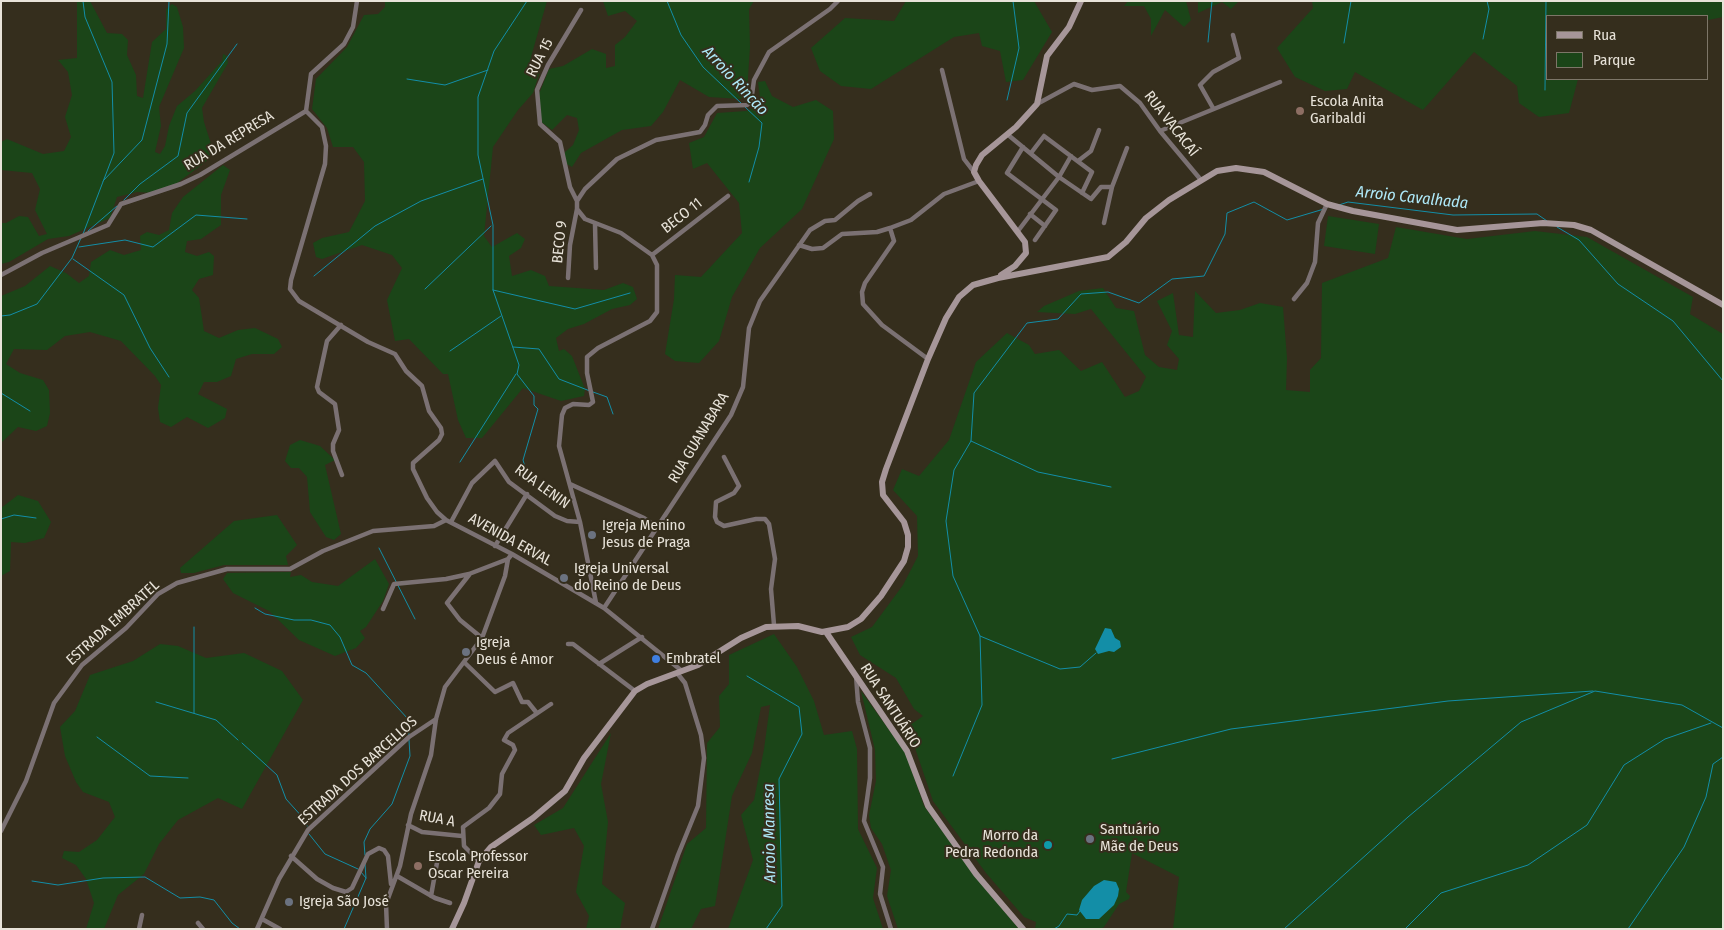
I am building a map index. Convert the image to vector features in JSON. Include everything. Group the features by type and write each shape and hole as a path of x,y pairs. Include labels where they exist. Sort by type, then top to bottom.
{"main road":[{"path":"998,278 1015,266 1026,253 1025,242 974,172 982,154 1007,134 1037,104 1046,56 1069,27 1081,1"},
{"path":"452,929 462,909 479,861 492,847 533,818 565,791 584,758 635,691 708,660 741,638 774,625 798,626 826,632 848,627 869,610 904,561 908,535 904,522 883,495 882,482 928,359 946,318 959,297 974,285 998,278 1108,257 1161,206 1201,180 1226,169 1250,169 1264,172 1329,205 1457,230 1559,223 1591,230 1723,305"},
{"path":"834,646 838,630"},
{"name":"RUA SANTUÁRIO","path":"826,632 907,750 928,806 976,874 1023,929"}],"street":[{"path":"357,1 353,27 344,44 311,74 306,111 322,127 326,146 325,164 290,289 299,301 368,342 395,354 406,371 422,386 429,411 441,428 442,434 439,440 416,458 414,469 427,498 437,512 446,520"},
{"path":"577,201 585,189 617,159 656,140 700,132 705,125 708,115 717,106 747,105 751,102 754,80 769,52 830,10 838,1"},
{"name":"RUA 15","path":"578,209 577,201 570,187 560,142 540,124 537,90 548,65 581,10"},
{"path":"1213,108 1200,85 1213,72 1239,58 1232,35"},
{"path":"942,70 964,159 974,172"},
{"path":"1160,131 1280,82"},
{"name":"RUA VACACAÍ","path":"1037,104 1074,84 1092,90 1120,86 1140,102 1160,131 1201,180"},
{"name":"RUA DA REPRESA","path":"1,275 42,253 108,225 121,204 180,184 200,175 306,111"},
{"path":"1078,161 1091,151 1099,130"},
{"path":"1007,134 1059,177 1092,199 1101,187 1112,187"},
{"path":"1031,153 1044,136 1078,161 1092,172 1082,193"},
{"path":"1023,147 1008,173 1056,210 1035,240"},
{"path":"1104,223 1112,187 1127,148"},
{"path":"1018,231 1041,198 1059,177 1071,156"},
{"path":"800,246 812,249 823,248 842,234 876,232 890,228 911,220 944,194 979,181"},
{"name":"RUA GUANABARA","path":"604,608 731,416 743,386 747,344 753,314 810,230 825,220 835,220 858,201 870,194"},
{"name":"BECO 11","path":"652,255 728,196"},
{"path":"1294,299 1307,284 1312,269 1318,223 1329,205"},
{"path":"578,209 585,219 621,234 652,255 657,265 657,312 650,321 598,348 587,357 587,373 593,402 590,405 573,404 565,408 562,415 558,446 580,522 596,604"},
{"name":"BECO 9","path":"568,278 570,245 578,209"},
{"path":"1030,214 1045,226"},
{"path":"595,224 596,268"},
{"path":"890,228 894,241 865,283 862,292 863,304 882,325 928,359"},
{"path":"341,325 327,341 317,387 319,392 335,404 339,430 333,444 342,475"},
{"path":"724,457 739,486 734,493 716,502 715,517 717,522 724,526 756,519 765,519 769,524 775,559 771,589 774,625"},
{"name":"RUA LENIN","path":"451,522 472,483 495,461 509,482 555,516 567,521 580,522"},
{"path":"570,484 644,518 658,528"},
{"path":"495,546 527,494"},
{"name":"AVENIDA ERVAL","path":"446,520 512,554 604,608 642,637 680,672"},
{"name":"ESTRADA EMBRATEL","path":"1,831 26,781 54,703 82,665 126,628 158,594 177,583 227,569 290,569 323,551 373,530 434,526 446,520"},
{"name":"ESTRADA DOS BARCELLOS","path":"257,929 291,856 308,830 410,737 436,719 445,687 482,638 505,576 508,559 512,554"},
{"path":"383,609 394,584 446,579 469,574 508,559"},
{"path":"469,574 447,603 460,620 482,638"},
{"path":"599,664 642,637"},
{"path":"568,644 573,644 635,691"},
{"path":"464,663 495,692 513,684 522,702 529,703 536,712"},
{"path":"652,929 678,855 698,806 704,758 701,735 680,672"},
{"path":"856,676 858,702 870,748 870,778 864,821 883,867 880,894 891,929"},
{"path":"479,861 467,850 462,836 464,824 489,808 500,794 502,774 515,750 513,745 504,740 506,737 512,730 536,712 551,704"},
{"path":"387,929 386,904 391,885 397,876 408,825 431,755 436,719"},
{"name":"RUA A","path":"408,825 422,832 462,836"},
{"path":"291,856 316,879 332,888 346,892 352,888 368,854 379,848 384,850 388,856 391,885"},
{"path":"431,896 438,858"},
{"path":"397,876 431,896 450,903"},
{"path":"139,929 142,915"},
{"path":"262,919 280,929"},
{"path":"198,923 203,929"}],"green space":[{"path":"77,1 90,1 107,33 122,34 128,40 127,55 136,75 137,96 143,98 152,42 166,29 166,9 172,4 177,7 183,27 184,48 159,107 161,126 155,152 160,154 165,146 169,126 177,106 195,91 222,61 223,54 227,56 228,63 202,108 204,122 212,147 208,160 176,184 155,193 137,192 117,197 110,218 69,236 48,239 9,262 1,264 1,223 6,223 19,216 28,217 39,236 47,234 35,210 40,189 32,173 1,170 1,142 7,139 43,154 64,151 71,137 65,117 72,95 68,72 58,60 77,58"},
{"path":"385,1 547,1 531,57 541,68 533,93 518,110 493,147 484,236 492,247 517,233 525,239 521,248 509,256 512,276 531,270 545,276 549,286 604,290 623,283 633,287 637,299 630,305 612,309 584,324 568,329 556,338 559,351 564,349 572,356 585,389 584,396 561,401 523,388 482,438 466,438 458,420 448,374 443,374 409,339 395,341 387,300 402,268 392,255 362,245 322,259 316,257 313,243 322,238 349,232 365,201 364,162 353,147 333,147 327,128 312,109 316,79 347,47 364,15 378,14 385,7"},
{"path":"603,1 754,1 749,9 750,47 747,92 741,99 709,97 680,80 663,112 651,126 622,130 581,153 572,167 565,163 565,152 573,145 579,130 577,118 567,115 552,130 540,121 539,94 549,69 563,66 592,49 606,54 606,68 615,66 615,45 625,37 637,21 625,11 608,16"},
{"path":"906,1 1034,1 1052,32 1023,80 1006,82 1000,51 982,46 979,33 954,37 871,89 841,86 820,71 811,48 845,18 894,21"},
{"path":"1128,1 1186,1 1191,20 1184,27 1165,10 1151,36 1151,19 1144,6 1124,6"},
{"path":"1198,1 1239,1 1231,9 1222,2 1198,13"},
{"path":"1312,1 1723,1 1723,17 1709,20 1709,15 1546,15 1546,80 1578,80 1569,113 1539,117 1519,103 1517,86 1474,52 1423,110 1355,72 1347,89 1325,91 1295,77 1277,48 1313,8"},
{"path":"765,81 772,96 793,107 816,100 833,111 834,139 802,209 760,248 732,297 719,341 699,363 675,361 665,354 674,299 675,275 701,277 742,233 739,203 707,163 693,169 689,143 704,137 717,113 746,111 761,105 758,82"},
{"path":"223,165 230,170 221,195 221,225 201,239 187,241 185,252 197,256 209,252 214,256 213,275 199,279 192,290 199,298 204,331 219,338 238,330 255,328 278,339 282,347 274,354 252,354 236,359 231,376 217,382 204,382 198,394 227,409 225,418 208,428 187,417 171,427 160,422 158,408 161,385 155,376 121,341 90,332 65,336 47,350 14,349 6,364 20,373 43,380 49,390 50,413 47,426 36,431 18,427 1,443 1,296 25,286 50,266 66,273 79,283 89,276 91,262 110,250 124,255 141,250 140,236 147,232 159,235 169,230 172,213 183,197"},
{"path":"1328,216 1379,224 1375,254 1324,246"},
{"path":"1396,227 1467,239 1535,231 1587,237 1693,297 1690,314 1723,334 1723,929 1173,929 1179,877 1132,853 1126,892 1130,896 1129,899 1119,904 1104,927 1100,929 1035,929 1036,922 1024,917 986,873 933,801 914,745 903,730 923,716 914,709 896,678 860,655 851,637 872,627 903,585 918,556 917,516 893,490 902,469 919,476 949,440 976,362 1007,333 1029,345 1035,354 1059,350 1081,371 1102,362 1125,397 1139,391 1146,377 1091,309 1075,314 1037,312 1044,306 1079,291 1103,288 1116,308 1134,311 1145,355 1159,367 1177,370 1179,359 1167,345 1172,331 1157,301 1173,293 1179,335 1193,337 1195,291 1216,313 1240,310 1260,303 1283,307 1287,358 1286,390 1310,392 1310,370 1321,358 1322,283 1388,258"},
{"path":"300,440 320,446 335,460 325,465 341,534 334,540 326,537 310,512 307,477 299,468 291,468 285,461 290,445"},
{"path":"18,495 38,501 51,522 44,538 25,543 11,542 10,571 1,576 1,508"},
{"path":"277,515 297,545 286,556 288,565 224,565 194,573 181,573 180,568 234,521"},
{"path":"375,559 389,584 383,601 366,627 360,631 365,638 356,648 335,656 299,640 269,611 233,593 223,579 227,573 291,572 290,577 301,575 312,582 338,586"},
{"path":"774,634 797,667 814,701 824,735 852,731 857,749 858,829 877,868 873,898 883,929 728,929 753,860 741,815 754,800 770,705 761,707 752,753 732,796 715,906 701,909 691,929 658,929 687,844 706,828 707,743 720,727 719,696 729,684 729,655"},
{"path":"160,644 178,646 206,658 244,653 282,671 303,700 242,809 218,798 178,820 159,844 144,874 118,895 104,929 86,929 94,903 86,879 76,865 62,858 64,851 79,852 97,840 115,817 109,802 83,792 76,782 65,756 60,727 75,711 90,675 133,661"},
{"path":"861,691 905,752 924,806 978,880 1019,929 898,929 887,896 891,870 882,844 871,828 869,815 876,781 875,750"},
{"path":"611,733 601,784 608,822 602,884 625,903 620,929 586,929 589,916 576,892 584,846 574,828 541,835 534,825 563,808"}],"water":[{"path":"1105,628 1111,629 1115,638 1120,641 1121,647 1114,652 1109,651 1098,654 1095,649"},
{"path":"1104,880 1116,882 1119,889 1114,905 1099,919 1086,919 1079,910 1082,900 1094,886"}],"waterway":[{"path":"83,1 85,17 112,82 114,153 83,234"},
{"path":"103,181 142,140 167,44 169,1"},
{"path":"525,467 523,460 538,409 534,405 534,396 517,374 519,365 493,290 493,225 478,155 478,97 494,51 527,1"},
{"name":"Arroio Rincão","path":"667,1 681,35 703,67 742,104"},
{"path":"1007,100 1019,48 1013,1"},
{"path":"1208,42 1212,1"},
{"path":"1344,43 1351,1"},
{"path":"1483,39 1489,9 1487,1"},
{"path":"1545,90 1546,1"},
{"path":"124,200 140,184 178,156 187,113 237,44"},
{"path":"407,79 445,85 488,70"},
{"name":"Arroio Rincão","path":"745,107 762,123 759,147 749,182"},
{"path":"314,276 375,226 421,201 483,179"},
{"name":"Arroio Cavalhada","path":"953,776 982,705 980,636 953,576 946,521 954,470 971,441 974,393 1027,323 1058,319 1081,294 1108,292 1139,303 1172,279 1204,276 1225,234 1227,213 1254,202 1287,220 1324,209"},
{"name":"Arroio Cavalhada","path":"1339,205 1348,202 1453,215 1537,214 1547,221"},
{"path":"88,231 117,206"},
{"path":"79,247 125,240 153,247 196,215 247,219"},
{"path":"425,289 491,226"},
{"name":"Arroio Cavalhada","path":"1557,227 1579,240 1618,284 1673,321 1723,381"},
{"path":"1,316 10,315 37,304 72,258 81,238"},
{"path":"73,259 124,295 150,348 169,377"},
{"path":"493,290 575,309 630,293"},
{"path":"450,351 501,316"},
{"path":"513,347 539,349 559,379 590,391"},
{"path":"460,462 516,374"},
{"path":"593,392 607,397 613,414"},
{"path":"1,393 30,411"},
{"path":"971,441 1038,472 1111,487"},
{"path":"1,519 14,515 36,518"},
{"path":"379,548 415,619"},
{"path":"255,608 265,614 294,620 311,620 330,625 340,637 352,665 366,673 408,719 409,736"},
{"path":"194,627 194,713"},
{"path":"980,636 1060,669 1080,667 1096,653"},
{"name":"Arroio Manresa","path":"747,676 799,707 802,734 779,779 782,906 766,929"},
{"path":"1112,759 1231,729 1448,701 1593,691"},
{"path":"1284,929 1408,817 1521,722 1595,691 1682,705 1723,728"},
{"path":"156,702 216,720 238,740"},
{"path":"1405,929 1441,893 1528,865 1587,825 1624,765 1665,739 1711,723"},
{"path":"97,737 150,776 188,778"},
{"path":"365,855 364,842 370,829 392,804 410,756 409,740"},
{"path":"242,743 277,775 286,799 304,819 307,826"},
{"path":"1628,929 1684,847 1706,797 1713,764 1723,757"},
{"path":"309,834 325,854 358,869"},
{"path":"365,864 366,878"},
{"path":"344,929 366,878 361,872"},
{"path":"32,881 58,885 103,878 145,877 180,898 200,897 214,900 232,923 240,929"},
{"path":"1054,929 1059,926 1067,914 1077,915 1080,911"}],"place":[{"name":"Escola Anita Garibaldi","path":"1300,111"},
{"name":"Igreja Menino Jesus de Praga","path":"592,535"},
{"name":"Igreja Universal do Reino de Deus","path":"564,578"},
{"name":"Igreja Deus é Amor","path":"466,652"},
{"name":"Embratel","path":"656,659"},
{"name":"Santuário Mãe de Deus","path":"1090,839"},
{"name":"Morro da Pedra Redonda","path":"1048,845"},
{"name":"Escola Professor Oscar Pereira","path":"418,866"},
{"name":"Igreja São José","path":"289,902"}]}
